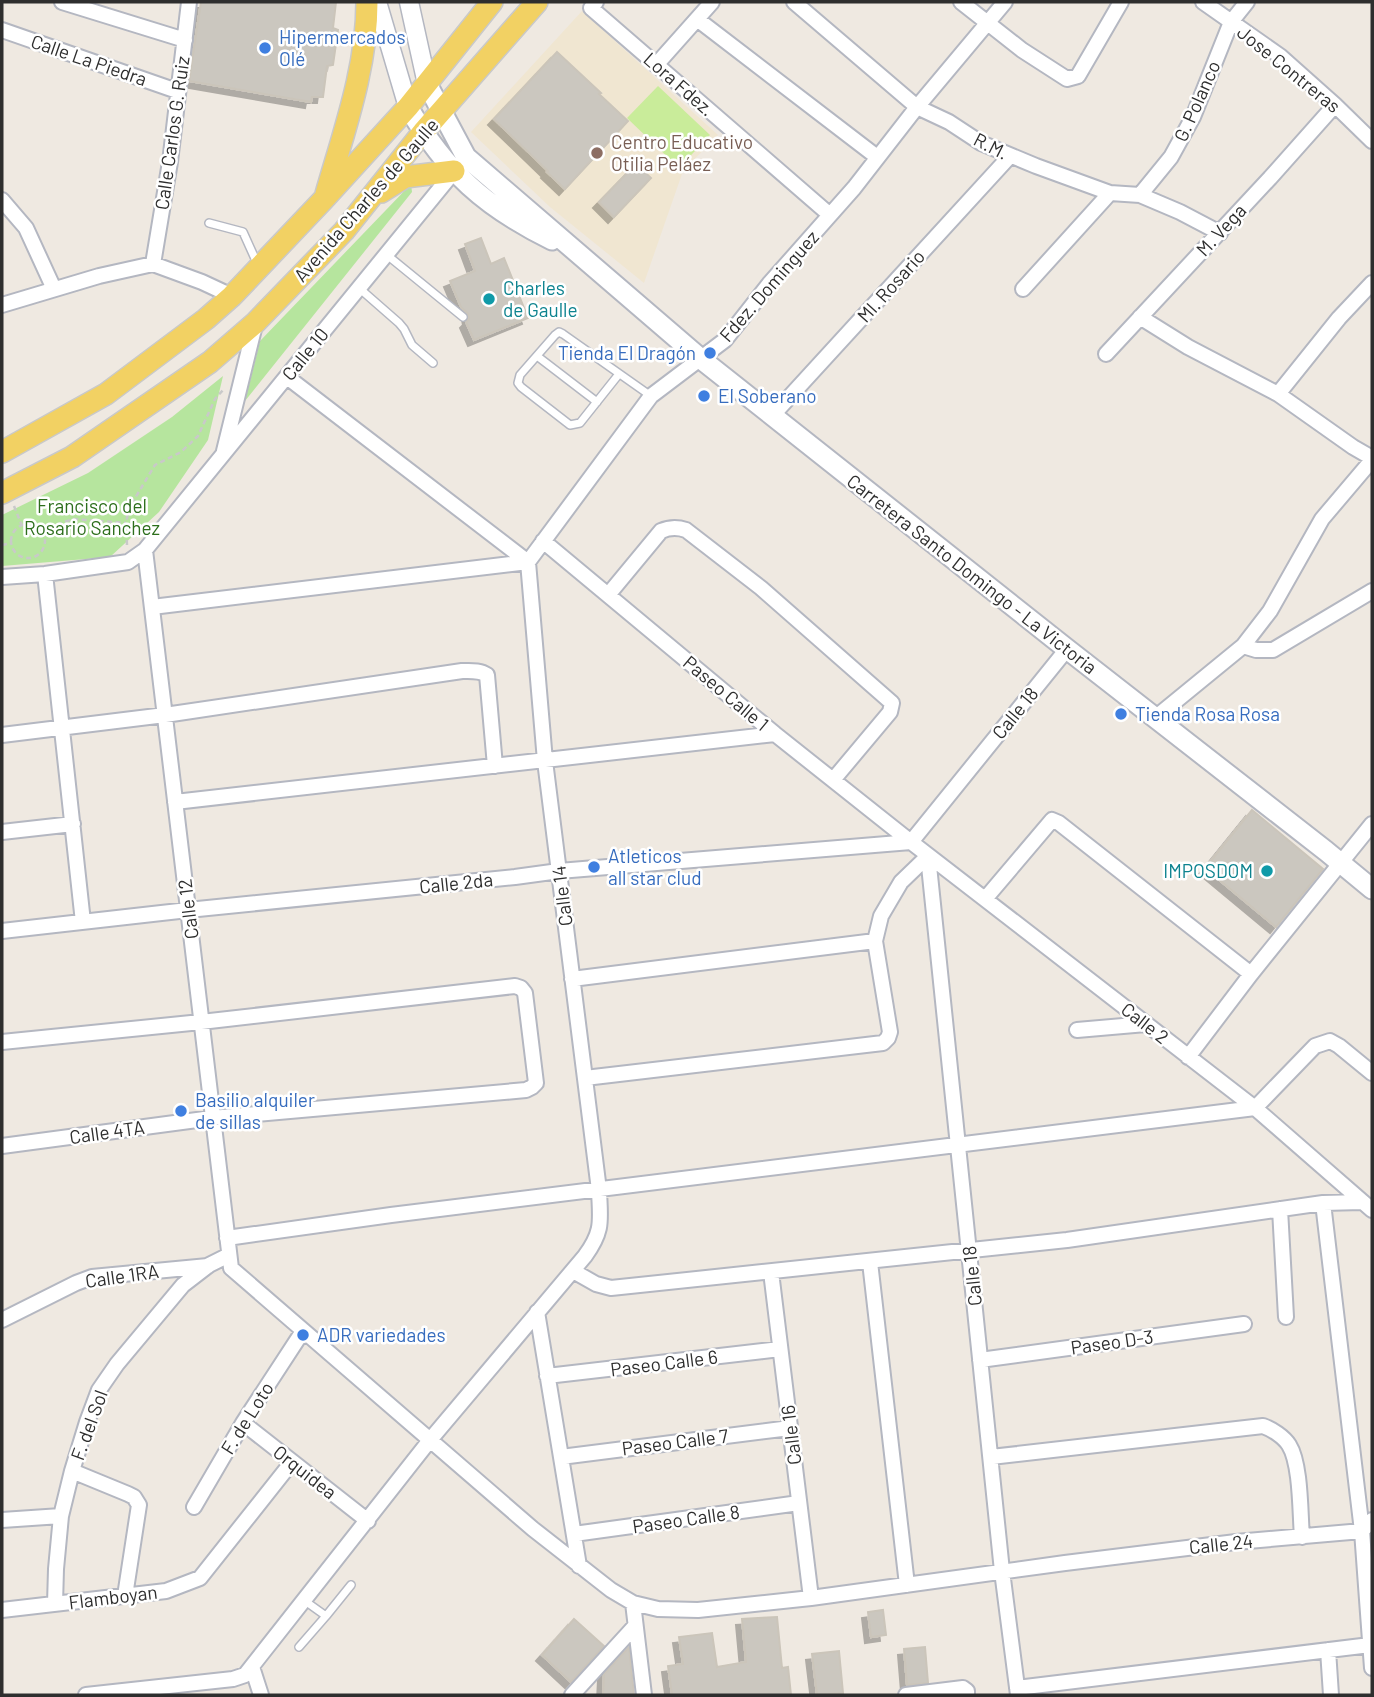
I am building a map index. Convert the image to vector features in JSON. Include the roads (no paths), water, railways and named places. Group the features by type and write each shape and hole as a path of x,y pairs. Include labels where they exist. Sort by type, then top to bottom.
{"main road":[{"path":"324,199 359,77 367,26 367,2"},
{"name":"Avenida Charles de Gaulle","path":"2,452 106,394 206,319 232,296 408,107 492,2"},
{"name":"Avenida Charles de Gaulle","path":"2,493 72,457 210,362 255,323 344,231 423,132 537,2"},
{"name":"Carretera Santo Domingo - La Victoria","path":"427,84 442,112 460,164 481,198 523,226 578,252 701,359 772,416 1372,889"},
{"name":"Carretera Santo Domingo - La Victoria","path":"408,107 423,132 460,164"},
{"path":"370,198 405,177 460,164"}],"street":[{"path":"62,2 185,40"},
{"name":"Calle Carlos G. Ruiz","path":"153,264 170,162 189,2"},
{"path":"377,2 408,107"},
{"path":"409,2 427,84"},
{"path":"656,65 712,2"},
{"name":"R.M.","path":"794,2 917,107 949,122 981,143 1110,193 1140,195 1220,233"},
{"path":"961,2 1022,51 1068,79 1078,76 1121,2"},
{"name":"Fdez. Dominguez","path":"528,562 651,396 725,340 1006,2"},
{"name":"Jose Contreras","path":"1203,2 1280,56 1372,141"},
{"name":"G. Polanco","path":"1140,195 1171,157 1193,117 1231,22 1247,2"},
{"name":"Lora Fdez.","path":"593,5 656,65 830,215"},
{"path":"697,19 877,157"},
{"name":"Calle La Piedra","path":"2,30 177,91"},
{"name":"M. Vega","path":"1105,354 1220,233 1335,105"},
{"name":"Ml. Rosario","path":"772,416 1010,156"},
{"name":"Calle 10","path":"45,574 128,562 145,550 460,164"},
{"path":"1023,289 1110,193"},
{"path":"2,200 26,228 54,289"},
{"path":"2,305 99,276 153,264 232,296"},
{"path":"1278,394 1339,318 1372,283"},
{"path":"1140,317 1188,347 1278,394 1372,459 1322,519 1270,611 1243,646 1155,718"},
{"path":"223,455 255,323"},
{"path":"287,377 528,562"},
{"path":"607,595 661,531 676,527 686,530 761,588 892,704 890,712 833,780"},
{"name":"Paseo Calle 1","path":"542,541 775,734 911,842"},
{"name":"Calle 12","path":"145,550 230,1262"},
{"path":"152,607 528,562"},
{"name":"Calle 14","path":"528,562 545,761 599,1190 600,1229 594,1244 573,1271"},
{"path":"2,577 45,574 83,922"},
{"path":"1243,646 1256,650 1273,650 1372,591"},
{"name":"Calle 18","path":"911,842 1067,649"},
{"path":"2,735 165,715 462,671 483,672 487,675 495,766"},
{"path":"175,802 775,734"},
{"path":"985,899 1052,820 1251,974"},
{"path":"2,832 73,824"},
{"path":"1188,1056 1372,824"},
{"name":"Calle 2","path":"911,842 1255,1108 1367,1206"},
{"name":"Calle 2da","path":"2,931 559,871 911,842"},
{"path":"585,1078 883,1043 890,1032 875,941 881,916 901,882 928,856"},
{"name":"Calle 18","path":"928,856 1002,1571 1017,1691"},
{"path":"572,979 875,941"},
{"name":"Calle 4TA","path":"2,1146 212,1118 526,1090 536,1083 525,993 522,988 515,986 201,1022"},
{"path":"2,1042 201,1022"},
{"path":"1077,1030 1146,1024"},
{"path":"227,1238 391,1215 1255,1108 1315,1046 1330,1041 1372,1073"},
{"path":"86,1695 173,1690 245,1675 430,1440 573,1271 611,1289 1067,1240 1323,1203 1367,1206"},
{"path":"1323,1203 1367,1535 1372,1668"},
{"path":"1280,1209 1286,1317"},
{"path":"230,1262 303,1331 533,1529 611,1590 633,1603 644,1695"},
{"name":"F. del Sol","path":"55,1604 61,1516 72,1471 99,1390 183,1285 209,1265 230,1262"},
{"path":"870,1262 907,1585"},
{"name":"Calle 1RA","path":"2,1320 92,1277 209,1265"},
{"name":"Calle 16","path":"771,1272 811,1598"},
{"path":"537,1312 579,1566"},
{"name":"Paseo D-3","path":"980,1360 1244,1324"},
{"name":"F. de Loto","path":"194,1507 243,1423 303,1331"},
{"name":"Paseo Calle 6","path":"547,1376 780,1349"},
{"name":"Orquidea","path":"243,1423 368,1521"},
{"path":"990,1457 1263,1426 1288,1443 1295,1457 1302,1536"},
{"name":"Paseo Calle 7","path":"561,1457 790,1427"},
{"name":"Flamboyan","path":"2,1610 166,1591 200,1578 292,1462"},
{"path":"72,1471 134,1497 139,1505 125,1596"},
{"name":"Paseo Calle 8","path":"574,1534 799,1503"},
{"path":"2,1520 61,1516"},
{"path":"1367,1535 1372,1520"},
{"name":"Calle 24","path":"633,1603 658,1609 698,1610 811,1598 1236,1542 1302,1536 1367,1535"},
{"path":"572,1695 635,1626"},
{"path":"1017,1691 1370,1645"},
{"path":"1328,1650 1331,1695"},
{"path":"252,1667 261,1695"},
{"path":"906,1695 963,1688 967,1695"}],"lane":[{"path":"209,223 243,232 260,268"},
{"path":"386,254 463,317"},
{"path":"359,288 399,323 412,345 433,363"},
{"path":"619,374 580,424 570,425 518,383 520,375 559,332 651,396"},
{"path":"537,356 597,402"},
{"path":"299,1647 351,1585"},
{"path":"305,1601 326,1616"}],"place":[{"name":"Hipermercados Olé","path":"265,48"},
{"name":"Centro Educativo Otilia Peláez","path":"597,153"},
{"name":"Charles de Gaulle","path":"489,299"},
{"name":"Tienda El Dragón","path":"710,353"},
{"name":"El Soberano","path":"704,396"},
{"name":"Tienda Rosa Rosa","path":"1121,714"},
{"name":"Atleticos all star clud","path":"594,867"},
{"name":"IMPOSDOM","path":"1267,871"},
{"name":"Basilio alquiler de sillas","path":"181,1111"},
{"name":"ADR variedades","path":"303,1335"}],"park label":[{"name":"Francisco del Rosario Sanchez","path":"92,517"}]}
